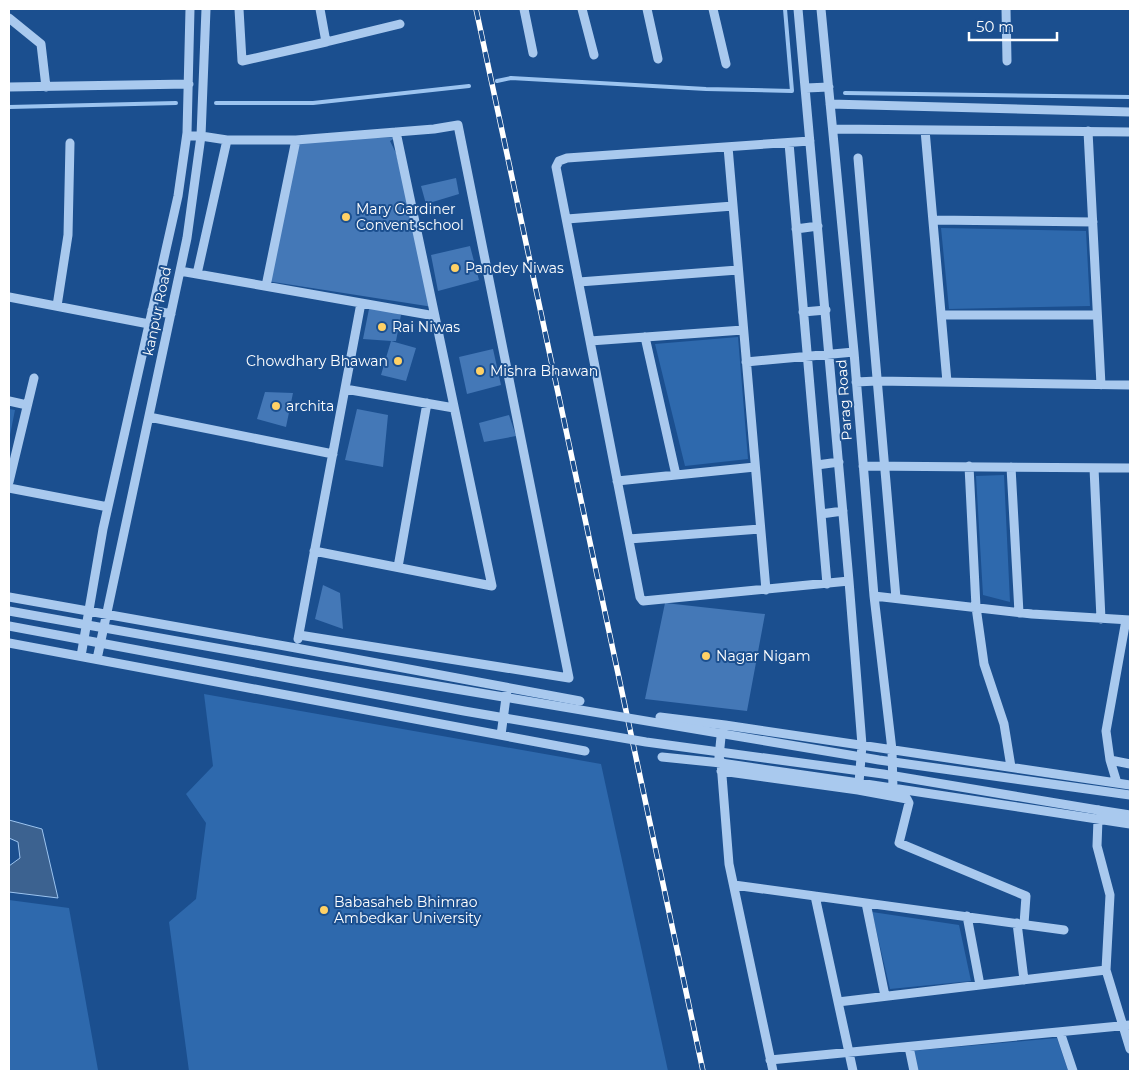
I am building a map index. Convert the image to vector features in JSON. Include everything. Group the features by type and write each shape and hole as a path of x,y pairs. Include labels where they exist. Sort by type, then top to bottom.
{"street":[{"path":"81,656 108,507 178,196 187,136 190,9"},
{"name":"kanpur Road","path":"97,659 186,238 201,136 206,9"},
{"path":"239,9 242,61 400,24"},
{"path":"320,9 326,42"},
{"path":"524,9 533,53"},
{"path":"582,9 594,56"},
{"path":"647,9 658,59"},
{"path":"713,9 726,64"},
{"name":"Parag Road","path":"798,9 806,88 800,142 808,227 824,310 840,511 839,582 862,745 859,783"},
{"name":"Parag Road","path":"822,9 854,352 874,596 892,750 893,788"},
{"path":"1006,9 1007,61"},
{"path":"9,18 41,44 46,87"},
{"path":"9,87 189,84"},
{"path":"806,88 829,87"},
{"path":"830,104 1130,112"},
{"path":"187,136 228,140 296,140 434,129 458,125 569,678 299,635"},
{"path":"833,129 1130,132"},
{"path":"925,130 948,382"},
{"path":"1088,131 1101,385"},
{"path":"314,551 492,586 396,132"},
{"path":"197,274 228,140"},
{"path":"266,286 296,140"},
{"path":"800,142 808,227 807,312 819,465 824,514 839,582 643,601 640,597 556,168 559,161 567,158 728,147 800,142"},
{"path":"57,306 68,235 70,143"},
{"path":"728,147 766,590"},
{"path":"858,158 896,598"},
{"path":"567,219 733,206"},
{"path":"933,220 1093,222"},
{"path":"579,282 738,270"},
{"path":"180,271 435,316"},
{"path":"9,297 149,324"},
{"path":"296,648 361,303"},
{"path":"152,310 171,314"},
{"path":"807,312 824,310"},
{"path":"942,315 1098,315"},
{"path":"590,341 744,330"},
{"path":"645,337 676,475"},
{"path":"746,362 854,352"},
{"path":"9,482 34,378"},
{"path":"856,382 1130,385"},
{"path":"345,388 454,408"},
{"path":"9,401 28,405"},
{"path":"398,567 427,403"},
{"path":"149,417 332,454"},
{"path":"819,465 836,462"},
{"path":"863,466 1130,468"},
{"path":"969,466 976,608 984,664 1004,724 1012,767"},
{"path":"618,481 755,467"},
{"path":"1011,467 1019,613"},
{"path":"1094,468 1101,618"},
{"path":"9,488 108,507"},
{"path":"824,514 840,511"},
{"path":"629,539 760,529"},
{"path":"874,596 1019,613 1128,620 1106,731 1110,760 1117,783"},
{"path":"9,597 89,610 580,701"},
{"path":"9,611 285,660 879,760 1130,795"},
{"path":"9,626 483,714 646,742 883,774 1130,815"},
{"path":"9,643 585,751"},
{"path":"501,735 508,687"},
{"path":"660,717 1130,785"},
{"path":"724,725 722,727 719,758 729,864 772,1071"},
{"path":"662,757 907,799 909,802 899,843 1026,896 1021,924 1024,980"},
{"path":"1110,760 1130,764"},
{"path":"721,767 859,783 1130,824"},
{"path":"1098,819 1097,846 1110,895 1106,970 1127,1025 1130,1050"},
{"path":"734,885 1064,930"},
{"path":"815,896 853,1071"},
{"path":"866,903 885,996"},
{"path":"967,916 980,985"},
{"path":"838,1002 1106,970"},
{"path":"770,1060 1127,1025"},
{"path":"1060,1032 1073,1071"},
{"path":"909,1047 914,1071"}],"shaded area":[{"path":"941,228 1086,231 1090,306 949,309"},
{"path":"738,337 748,459 685,466 655,344"},
{"path":"9,409 15,410 9,440"},
{"path":"1004,475 1010,602 983,595 976,476"},
{"name":"Babasaheb Bhimrao Ambedkar University","path":"204,694 601,764 668,1071 189,1071 169,922 196,899 206,823 186,794 213,766"},
{"path":"9,820 42,829 58,898 9,892 9,866 20,858 18,842 9,838"},
{"path":"9,900 69,908 98,1070 9,1071"},
{"path":"872,912 959,925 971,981 890,989"},
{"path":"1057,1038 1068,1071 915,1071 911,1051"}],"building":[{"name":"Mary Gardiner Convent school","path":"397,137 390,141 396,153 433,307 267,281 296,140"},
{"path":"456,178 459,194 426,204 421,186"},
{"name":"Pandey Niwas","path":"470,246 479,280 438,291 431,255"},
{"name":"Rai Niwas","path":"370,304 401,315 396,341 363,339"},
{"name":"Chowdhary Bhawan","path":"391,341 416,348 406,381 381,375"},
{"name":"Mishra Bhawan","path":"493,349 501,385 467,394 459,357"},
{"name":"archita","path":"265,392 293,393 286,427 257,419"},
{"path":"357,409 388,415 383,467 345,460"},
{"path":"509,415 516,436 484,442 479,423"},
{"path":"323,585 340,593 343,629 315,619"},
{"name":"Nagar Nigam","path":"665,603 765,614 747,711 645,699"}],"waterway":[{"path":"497,81 511,78 706,89 792,91 785,9"},
{"path":"216,103 313,103 469,86"},
{"path":"845,93 1130,97"},
{"path":"9,107 176,103"}],"railway":[{"path":"476,9 703,1071"}],"place":[{"name":"Mary Gardiner Convent school","path":"346,217"},
{"name":"Pandey Niwas","path":"455,268"},
{"name":"Rai Niwas","path":"382,327"},
{"name":"Chowdhary Bhawan","path":"398,361"},
{"name":"Mishra Bhawan","path":"480,371"},
{"name":"archita","path":"276,406"},
{"name":"Nagar Nigam","path":"706,656"},
{"name":"Babasaheb Bhimrao Ambedkar University","path":"324,910"}]}
